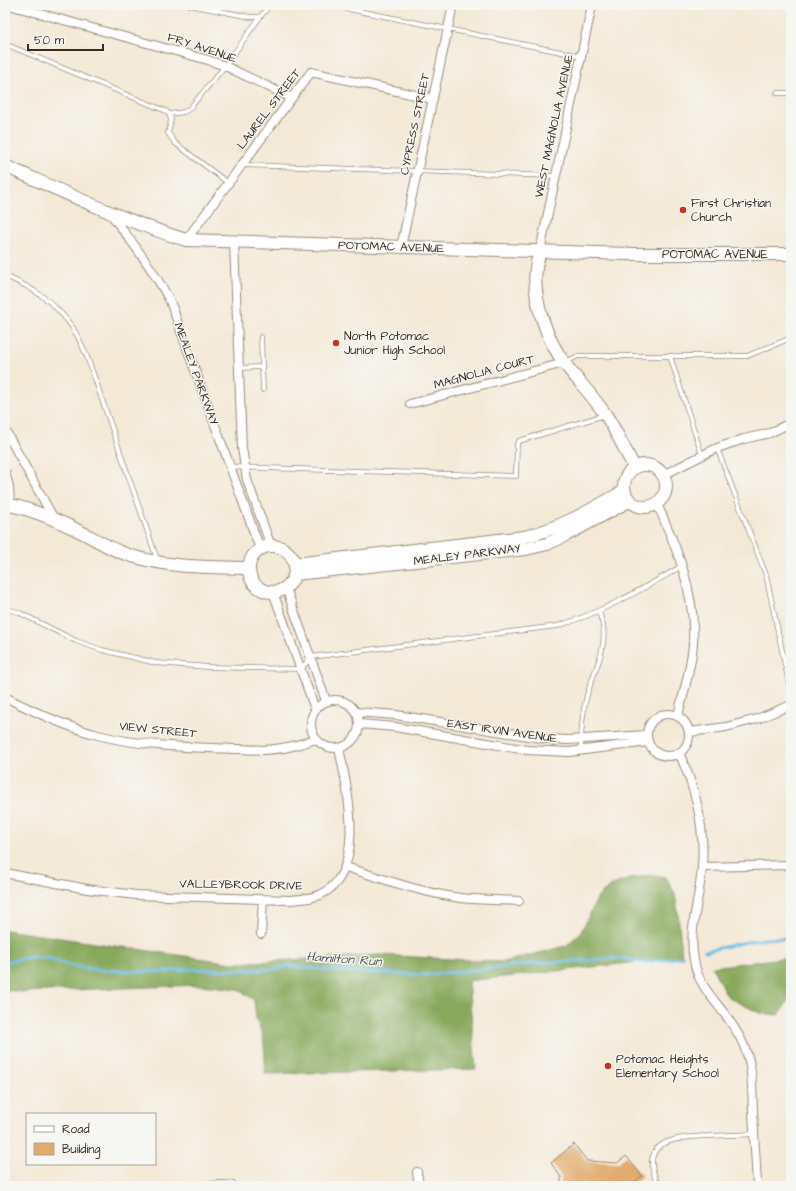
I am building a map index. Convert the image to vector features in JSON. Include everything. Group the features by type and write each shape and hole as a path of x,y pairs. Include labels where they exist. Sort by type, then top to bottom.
{"street":[{"name":"FRY AVENUE","path":"9,5 225,66 292,98"},
{"name":"CYPRESS STREET","path":"401,248 453,5"},
{"name":"WEST MAGNOLIA AVENUE","path":"540,252 592,5"},
{"name":"LAUREL STREET","path":"186,240 312,72 433,99"},
{"name":"POTOMAC AVENUE","path":"5,166 108,211 186,240 540,252 790,256"},
{"name":"MEALEY PARKWAY","path":"108,211 147,263 160,282 170,301 230,467 266,548"},
{"path":"234,242 238,368 244,468 266,548"},
{"path":"540,252 535,270 539,308 545,327 553,345 564,363 591,394 606,415 634,467"},
{"name":"MAGNOLIA COURT","path":"410,404 564,363"},
{"path":"663,475 716,448 790,425"},
{"path":"5,430 54,519"},
{"path":"650,465 663,475 666,482 666,490 657,504 648,507 638,506 627,496 624,482 627,473 634,467 650,465"},
{"path":"5,472 9,487 7,505 54,519 119,551 141,559 159,563 183,566 249,568"},
{"name":"MEALEY PARKWAY","path":"295,569 382,553 510,539 543,532 627,496"},
{"name":"MEALEY PARKWAY","path":"295,569 384,565 510,551 547,544 566,536 627,496"},
{"path":"657,504 675,543 682,565 689,591 693,618 693,644 688,678 678,715"},
{"path":"279,547 286,550 292,556 295,569 292,582 286,588 273,592 264,590 256,585 251,577 249,568 251,561 255,554 266,548 279,547"},
{"path":"286,588 326,701"},
{"path":"273,592 315,709"},
{"name":"VIEW STREET","path":"5,697 32,711 64,724 98,735 138,743 171,746 276,749 297,746 315,739"},
{"path":"337,699 345,701 357,712 360,724 357,735 350,744 339,748 330,748 322,745 315,739 311,732 311,716 315,709 326,701 337,699"},
{"path":"690,732 726,727 757,719 791,705"},
{"name":"EAST IRVIN AVENUE","path":"357,712 396,714 547,739 581,740 647,738"},
{"path":"670,713 678,715 683,719 688,725 690,732 686,748 679,753 670,756 661,755 653,750 647,738 648,728 651,722 663,714 670,713"},
{"name":"EAST IRVIN AVENUE","path":"360,724 395,727 527,750 569,752 647,738"},
{"name":"VALLEYBROOK DRIVE","path":"5,873 87,889 136,895 290,900 308,898 320,894 331,887 346,867 349,856 350,811 347,785 339,748"},
{"path":"679,753 687,771 698,804 701,826 702,867 693,938 694,960 699,978 709,995 727,1016 740,1036 748,1055 752,1076 757,1186"},
{"path":"702,867 791,865"},
{"path":"346,867 417,889 439,894 461,898 520,901"},
{"path":"261,934 263,899"},
{"path":"417,1172 419,1186"},
{"path":"210,1186 233,1186"}],"lane":[{"path":"190,5 250,17 260,17"},
{"path":"5,44 170,114 184,112 189,109 225,66 270,5"},
{"path":"329,5 581,56"},
{"path":"777,93 791,93"},
{"path":"170,114 171,119 168,133 170,138 229,184"},
{"path":"243,165 556,176"},
{"path":"5,276 40,293 62,313 71,325 90,366 159,563"},
{"path":"262,337 262,390"},
{"path":"564,363 578,356 747,356 791,338"},
{"path":"670,356 702,455"},
{"path":"238,368 262,367"},
{"path":"230,467 516,476 517,444 519,441 606,415"},
{"path":"716,448 766,575 791,693"},
{"path":"543,532 547,544"},
{"path":"382,553 384,565"},
{"path":"5,608 20,613 76,641 102,650 150,662 208,667 301,669 311,657 558,626 599,612 682,565"},
{"path":"581,750 584,708 600,656 603,641 603,626 599,612"},
{"path":"659,1186 654,1176 651,1164 653,1154 660,1146 672,1140 686,1137 754,1134"}],"green space":[{"path":"648,875 666,877 675,894 682,957 468,981 476,1069 265,1074 263,1036 256,1018 254,1000 238,989 200,985 22,992 5,990 5,930 233,963 380,955 503,962 566,946 581,932 598,897 612,885"},
{"path":"791,957 791,996 779,1015 760,1013 727,996 712,967"}],"building":[{"path":"574,1144 587,1161 617,1163 626,1156 642,1176 633,1183 632,1186 561,1186 561,1177 551,1163"}],"waterway":[{"name":"Hamilton Run","path":"705,951 770,938 791,939"},
{"name":"Hamilton Run","path":"5,962 31,957 47,958 70,965 98,970 161,972 189,969 277,969 290,966 337,971 426,975 540,963 621,958 641,962 682,957"}],"place":[{"name":"First Christian Church","path":"683,210"},
{"name":"North Potomac Junior High School","path":"336,343"},
{"name":"Potomac Heights Elementary School","path":"608,1066"}]}
